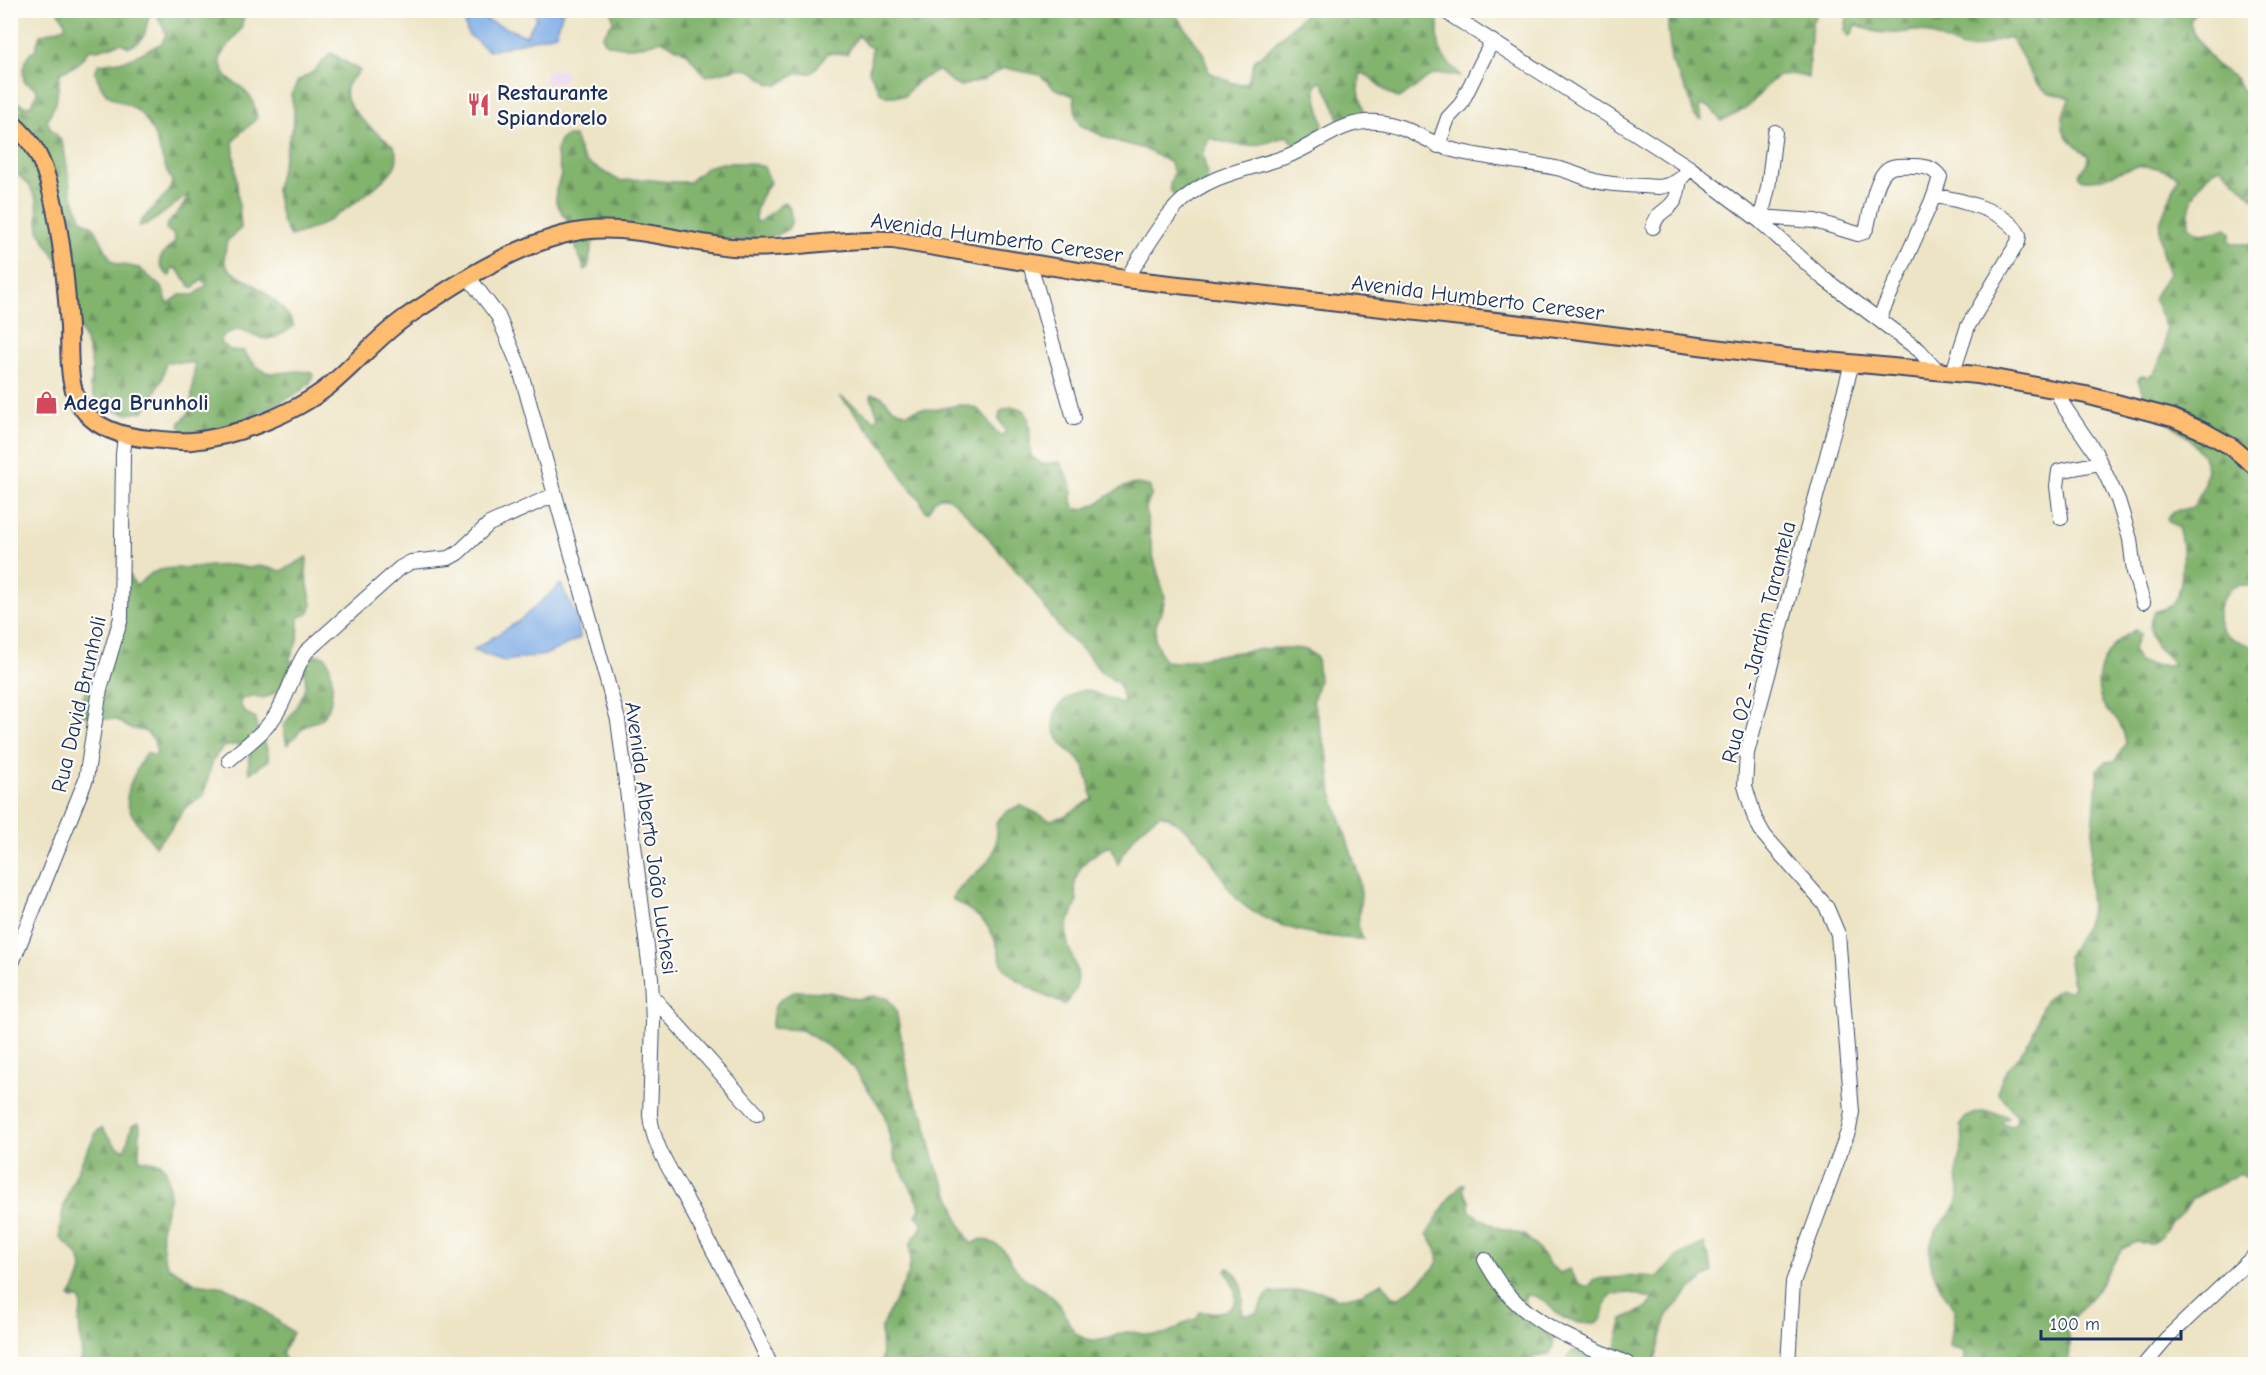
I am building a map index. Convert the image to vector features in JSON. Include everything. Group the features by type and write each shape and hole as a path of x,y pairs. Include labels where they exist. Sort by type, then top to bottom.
{"main road":[{"name":"Avenida Humberto Cereser","path":"10,121 36,150 51,189 67,291 70,368 77,400 94,421 125,436 166,441 206,439 241,430 275,416 328,387 390,329 486,268 545,240 581,230 608,229 732,247 763,248 856,239 893,240 1126,279 1549,327 1786,357 1945,370 2056,389 2173,418 2232,447 2256,467"}],"street":[{"path":"1443,10 1690,168 1760,219 1822,278 1945,370 1968,326 2018,242 2019,235 2012,225 1987,210 1970,203 1934,196"},
{"path":"1438,146 1448,118 1461,104 1492,41"},
{"path":"1126,279 1181,201 1193,191 1220,177 1286,157 1337,129 1361,122 1392,125 1417,133 1438,146 1467,154 1557,168 1597,181 1669,186 1680,180 1690,168"},
{"path":"1760,219 1768,188 1775,132"},
{"path":"1760,219 1815,221 1857,234 1864,232 1867,227 1878,183 1882,174 1889,167 1902,165 1928,167 1935,170 1940,177 1934,196 1879,319"},
{"path":"1653,227 1656,216 1677,198 1680,180"},
{"path":"1030,264 1074,418"},
{"name":"Avenida Alberto João Luchesi","path":"469,278 498,316 519,366 618,720 652,996 650,1115 653,1136 770,1365"},
{"path":"1905,340 1908,350 1905,367"},
{"name":"Rua 02 - Jardim Tarantela","path":"1788,1365 1793,1282 1849,1129 1852,1112 1838,934 1821,898 1764,835 1755,819 1744,786 1747,753 1852,363"},
{"path":"2056,389 2063,405 2100,463 2118,500 2130,539 2134,572 2143,602"},
{"name":"Rua David Brunholi","path":"10,968 87,779 100,689 121,618 125,436"},
{"path":"2061,518 2057,486 2059,471 2100,463"},
{"path":"229,760 264,730 277,713 306,652 400,568 411,562 449,558 458,553 489,524 554,495"},
{"path":"652,996 757,1114"},
{"path":"2145,1365 2167,1338 2256,1254"},
{"path":"1485,1260 1508,1294 1534,1316 1568,1336 1628,1365"}],"shaded area":[{"path":"565,70 566,82 546,84 545,71"}],"green space":[{"path":"612,10 1173,11 1203,53 1209,72 1233,83 1244,84 1249,79 1255,59 1264,54 1308,11 1437,10 1440,49 1461,77 1448,74 1431,76 1398,98 1392,96 1371,77 1360,73 1359,91 1366,121 1339,123 1333,102 1323,82 1319,81 1315,89 1323,124 1311,142 1299,148 1287,136 1249,146 1210,138 1202,154 1207,177 1206,194 1204,200 1195,201 1178,197 1171,191 1170,184 1174,172 1169,162 1145,149 1109,139 1080,125 1076,117 1074,96 1054,88 1040,75 1004,68 985,79 961,86 952,83 937,71 918,81 904,96 886,96 880,92 869,71 872,48 866,45 858,35 847,54 828,53 812,73 798,73 778,85 770,84 752,71 741,68 706,76 687,53 661,40 633,47 605,43 602,36 613,22"},
{"path":"58,11 152,11 141,40 129,47 121,43 98,50 90,49 77,65 60,73 56,103 47,120 64,149 71,192 82,220 94,227 111,260 117,264 139,268 162,288 168,304 180,295 194,295 207,285 202,280 191,287 177,269 171,268 169,276 160,262 163,254 175,242 174,235 166,229 167,225 183,206 189,194 150,223 139,226 170,190 172,181 147,121 133,108 109,96 99,83 95,71 99,64 128,60 162,43 166,34 153,11 245,11 241,29 221,55 220,62 227,78 241,87 252,99 257,117 233,142 241,228 227,241 224,259 230,270 274,301 287,314 294,326 268,339 240,329 230,332 221,338 220,342 230,350 243,351 260,369 268,373 310,372 313,375 310,383 298,393 226,429 201,434 182,431 179,424 189,413 195,363 166,362 162,380 144,411 128,414 111,410 97,402 90,387 92,369 89,351 62,268 39,231 37,201 29,185 11,171 10,99 25,106 31,105 36,96 37,90 24,81 23,69 28,55 35,50 40,35 65,27 65,22"},
{"path":"1672,11 1819,11 1812,22 1808,78 1786,74 1778,77 1746,108 1721,121 1711,108 1701,105 1699,109 1702,119 1699,119 1694,115 1689,96 1671,61 1668,27"},
{"path":"1848,11 2195,11 2190,22 2193,33 2215,64 2235,78 2246,96 2255,99 2255,200 2221,167 2207,176 2196,191 2190,209 2189,226 2202,233 2226,228 2231,233 2229,240 2233,244 2255,244 2255,589 2242,585 2230,590 2221,602 2218,617 2219,624 2225,633 2237,641 2255,647 2255,1183 2240,1173 2192,1199 2183,1213 2171,1222 2162,1236 2151,1244 2136,1242 2122,1249 2094,1294 2066,1328 2070,1344 2069,1359 2063,1364 1963,1364 1964,1351 1952,1348 1950,1345 1955,1311 1937,1281 1930,1259 1930,1249 1939,1227 1954,1209 1959,1197 1957,1169 1963,1138 1960,1124 1970,1115 1982,1112 1994,1112 2007,1116 2003,1124 2010,1126 2016,1123 2017,1116 1998,1092 2000,1084 2007,1070 2028,1043 2042,1006 2048,997 2060,989 2069,991 2073,986 2068,956 2086,924 2091,908 2089,880 2098,769 2105,762 2115,761 2126,743 2119,723 2106,710 2100,697 2098,685 2103,663 2116,644 2135,630 2140,634 2133,650 2138,662 2151,665 2173,665 2154,643 2150,629 2154,612 2168,607 2174,601 2182,575 2180,534 2178,527 2169,522 2167,518 2174,511 2192,508 2195,505 2203,487 2207,469 2203,456 2190,439 2147,405 2138,380 2141,376 2148,377 2154,374 2164,350 2166,328 2154,300 2169,274 2162,251 2160,227 2178,176 2156,167 2141,166 2096,180 2081,179 2079,174 2088,162 2088,156 2073,144 2062,125 2065,108 2070,98 2050,93 2035,81 2010,38 1965,49 1921,31 1882,33 1857,24 1848,36 1845,30"},
{"path":"331,53 360,71 347,85 348,101 361,119 393,146 397,161 384,179 347,208 316,227 290,236 282,221 276,189 294,120 291,95 298,81 313,72"},
{"path":"566,136 574,136 586,162 620,181 643,179 689,182 707,167 721,163 749,163 764,167 770,183 759,201 755,221 760,222 784,202 789,206 792,221 788,229 777,235 744,241 616,231 592,243 588,268 585,270 576,248 575,234 556,202 556,190 561,175 556,150 560,141"},
{"path":"872,394 881,396 893,408 907,414 920,409 969,406 980,411 994,431 1001,436 1006,432 999,419 1000,412 1012,407 1025,411 1029,422 1031,456 1042,464 1060,462 1072,487 1072,502 1075,509 1094,505 1129,485 1139,484 1150,487 1151,496 1146,508 1153,556 1165,597 1156,625 1155,640 1164,661 1177,662 1278,648 1306,650 1317,658 1319,680 1313,701 1328,758 1332,793 1358,874 1361,894 1358,926 1363,939 1332,937 1298,930 1266,919 1252,911 1232,894 1209,856 1191,834 1177,822 1161,814 1135,835 1118,864 1111,846 1108,846 1092,856 1077,875 1075,884 1077,901 1067,927 1067,938 1077,974 1077,983 1065,1004 1043,995 1014,978 1006,970 989,928 978,917 952,899 990,859 997,838 996,822 1006,812 1020,805 1050,820 1065,816 1093,799 1082,763 1061,743 1055,732 1055,715 1060,705 1079,691 1085,690 1124,703 1119,684 1101,672 1085,652 1064,634 1031,588 955,502 947,497 940,497 926,512 888,452 840,396 875,420 878,416"},
{"path":"307,557 306,575 312,605 308,614 299,617 298,640 289,660 293,662 318,655 326,657 332,681 329,707 320,720 304,727 287,745 283,726 303,693 306,679 304,672 299,671 271,695 258,698 252,696 241,700 244,712 256,718 257,735 266,745 269,760 250,773 248,767 251,751 248,746 236,744 220,750 212,765 204,795 185,808 170,830 155,846 131,812 127,795 135,772 144,756 147,753 154,756 157,754 154,740 145,731 129,728 117,720 79,715 74,712 105,654 127,572 136,586 152,573 163,569 231,565 249,568 259,566 282,571"},
{"path":"797,991 829,992 857,999 872,996 887,998 896,1010 911,1091 926,1120 937,1169 954,1205 958,1220 971,1244 982,1239 999,1246 1024,1278 1054,1298 1070,1326 1084,1338 1103,1340 1127,1332 1163,1334 1196,1319 1200,1312 1229,1309 1234,1305 1236,1299 1232,1282 1226,1271 1228,1268 1240,1282 1243,1293 1242,1312 1246,1315 1256,1313 1267,1295 1271,1293 1311,1290 1321,1291 1338,1299 1363,1293 1382,1282 1393,1296 1399,1297 1436,1265 1438,1261 1435,1246 1427,1234 1450,1197 1461,1185 1465,1185 1463,1190 1470,1201 1471,1212 1496,1227 1524,1235 1535,1245 1549,1264 1560,1273 1569,1269 1577,1282 1583,1285 1590,1286 1595,1279 1658,1277 1679,1255 1704,1243 1713,1272 1689,1292 1668,1315 1653,1364 1567,1364 1569,1356 1579,1350 1594,1351 1617,1358 1617,1340 1623,1319 1648,1307 1654,1299 1632,1293 1614,1294 1607,1300 1602,1318 1590,1324 1564,1318 1541,1299 1529,1295 1525,1298 1528,1310 1553,1340 1553,1347 1549,1355 1533,1357 1531,1364 882,1364 881,1328 908,1275 911,1259 910,1244 922,1227 916,1215 920,1209 919,1203 895,1159 884,1113 854,1068 831,1048 802,1030 772,1028 774,1008 784,997"},
{"path":"138,1123 140,1125 139,1159 160,1163 167,1174 170,1195 161,1230 164,1257 168,1266 195,1283 225,1287 251,1300 293,1333 282,1353 288,1364 80,1364 82,1357 79,1322 82,1304 80,1299 70,1297 80,1278 82,1264 75,1252 60,1238 63,1210 78,1169 97,1131 102,1128 115,1145 125,1150 132,1126"}],"water":[{"path":"532,11 563,11 556,34 489,51 468,34 465,25 474,15 526,36 537,17"},
{"path":"561,584 578,620 580,638 545,655 504,661 473,650 519,621"}],"place":[{"name":"Restaurante Spiandorelo","path":"479,105"},
{"name":"Adega Brunholi","path":"46,402"}]}
